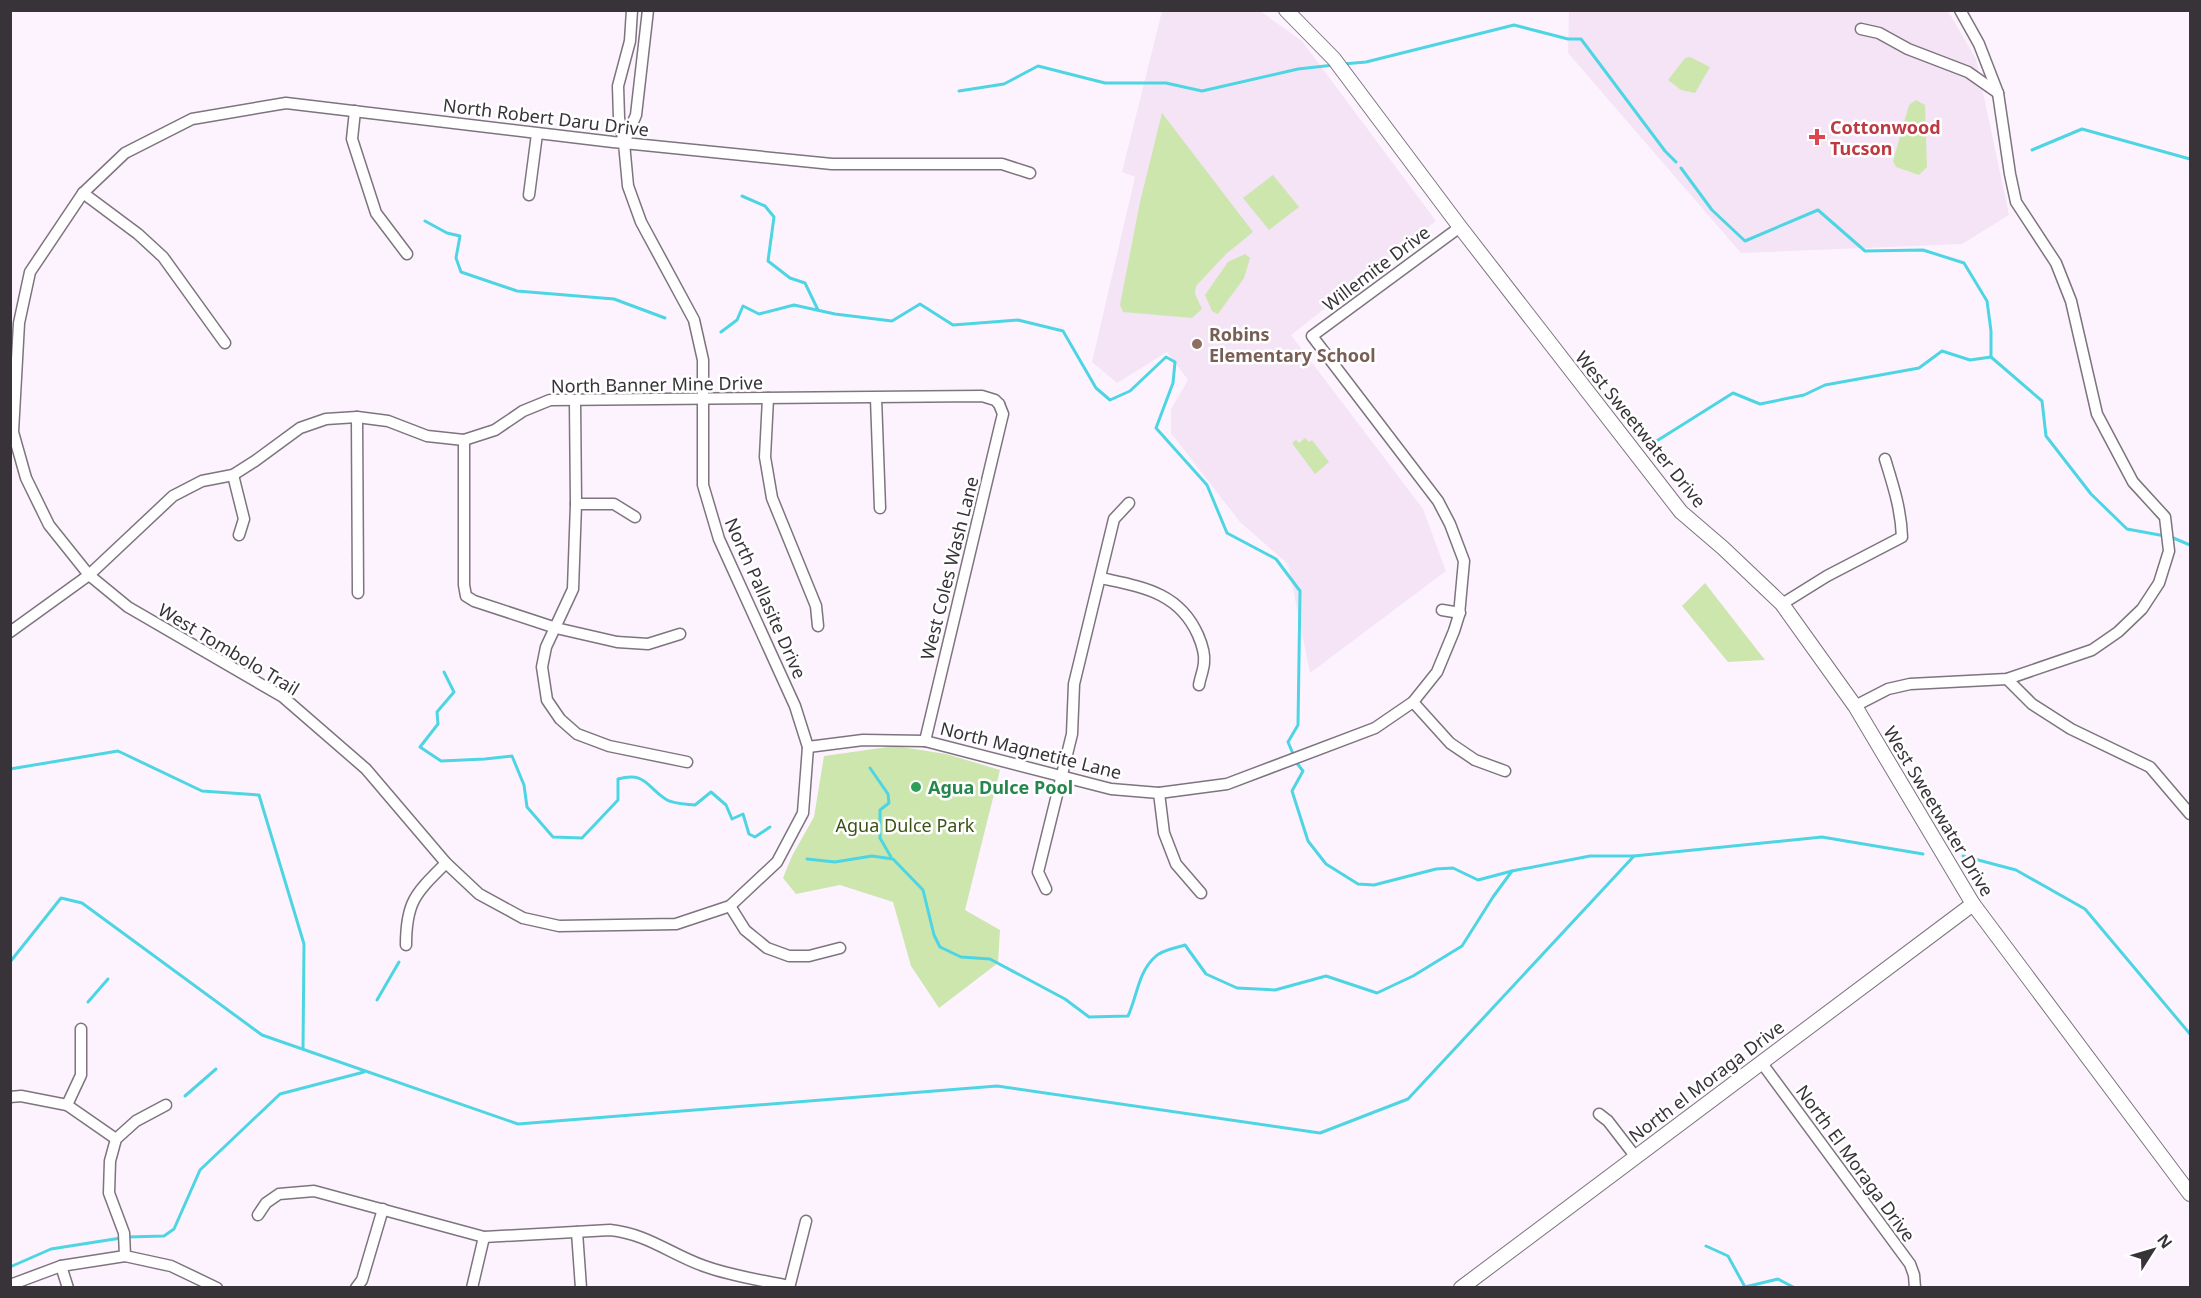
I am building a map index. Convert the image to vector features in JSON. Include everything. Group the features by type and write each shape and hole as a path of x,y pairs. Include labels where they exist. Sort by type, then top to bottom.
{"street":[{"name":"North Pallasite Drive","path":"632,10 630,41 618,86 619,118 628,186 641,222 694,320 703,360 703,485 716,528 795,706 808,747"},
{"path":"624,143 636,115 648,10"},
{"name":"West Sweetwater Drive","path":"1286,10 1334,59 1460,226 1682,512 1782,604 1855,706 1973,904 2190,1194"},
{"path":"1855,706 1888,689 1910,684 2007,679 2092,650 2118,632 2142,609 2159,583 2169,551 2165,517 2133,482 2097,414 2071,301 2056,263 2016,202 1998,93 1979,44 1960,10"},
{"path":"1861,29 1879,33 1908,49 1968,72 1998,93"},
{"name":"North Robert Daru Drive","path":"83,193 125,153 192,119 286,103 537,134 832,164 1002,164 1030,173"},
{"path":"355,111 352,139 376,213 407,254"},
{"path":"529,195 537,134"},
{"path":"83,193 138,234 163,257 225,343"},
{"name":"West Tombolo Trail","path":"83,193 30,272 19,323 12,432 26,478 49,525 89,575 128,607 283,697 366,769 446,863 479,894 514,914 559,926 676,924 730,906 777,862 803,813 808,747"},
{"name":"Willemite Drive","path":"1312,336 1460,226"},
{"name":"North Magnetite Lane","path":"808,747 862,740 925,741 1111,789 1160,793 1227,784 1375,728 1413,702 1437,672 1454,631 1460,613 1464,561 1450,524 1438,501 1312,336"},
{"name":"North Banner Mine Drive","path":"10,632 89,575 173,496 202,481 233,475 300,428 326,419 357,417 388,421 427,436 464,440 495,430 523,411 550,400 982,396 1002,401"},
{"path":"768,398 765,457 772,498 816,606 818,626"},
{"path":"876,398 880,508"},
{"path":"575,401 576,504 573,589 546,647 542,667 547,700 560,718 577,734 609,746 687,762"},
{"name":"West Coles Wash Lane","path":"925,741 1003,414 1002,401"},
{"path":"357,417 358,593"},
{"path":"464,440 464,591 468,598 556,628 617,642 648,644 680,634"},
{"path":"1782,604 1827,576 1902,537 1902,521 1885,459"},
{"path":"233,475 244,519 239,535"},
{"path":"1046,889 1038,872 1072,734 1074,684 1114,519 1129,503"},
{"path":"576,504 614,504 635,517"},
{"path":"1101,578 1143,587 1164,596 1181,609 1193,624 1200,639 1204,662 1198,685"},
{"path":"1442,610 1460,613"},
{"path":"2007,679 2032,704 2071,729 2150,767 2190,814"},
{"path":"1413,702 1450,743 1475,760 1505,771"},
{"path":"1160,793 1164,833 1176,864 1201,893"},
{"path":"406,945 406,922 417,891 446,863"},
{"name":"North el Moraga Drive","path":"1461,1287 1973,904"},
{"path":"730,906 745,930 767,948 789,956 809,956 840,948"},
{"path":"67,1105 81,1075 81,1029"},
{"name":"North El Moraga Drive","path":"1761,1062 1910,1264 1915,1287"},
{"path":"10,1097 21,1096 67,1105 116,1139"},
{"path":"125,1256 124,1238 110,1193 110,1161 116,1139 136,1121 166,1105"},
{"path":"1599,1114 1608,1121 1635,1156"},
{"path":"258,1215 266,1203 279,1194 314,1191 484,1237 610,1230 628,1232 646,1238 669,1252 705,1267 789,1287 806,1221"},
{"path":"356,1287 362,1280 383,1209"},
{"path":"578,1232 581,1287"},
{"path":"471,1287 484,1237"},
{"path":"10,1285 61,1266 125,1256 171,1266 217,1287"},
{"path":"61,1266 68,1287"}],"shaded area":[{"name":"Robins Elementary School","path":"1162,11 1260,11 1302,41 1436,221 1291,335 1423,509 1446,571 1310,673 1288,564 1240,522 1171,433 1171,409 1188,380 1167,352 1117,383 1092,362 1135,177 1122,172"},
{"name":"Cottonwood Tucson","path":"1569,11 1948,11 1976,59 2009,215 1962,244 1741,253 1568,53"}],"green space":[{"path":"1690,57 1710,67 1695,93 1681,90 1668,80 1685,58"},
{"path":"1916,100 1925,105 1927,167 1919,175 1896,167 1893,161 1909,105"},
{"path":"1162,113 1253,232 1226,254 1196,286 1195,294 1202,309 1192,318 1123,312 1120,305 1140,202"},
{"path":"1273,175 1299,207 1269,230 1243,198"},
{"path":"1245,254 1250,258 1244,278 1218,314 1212,311 1205,295 1228,262"},
{"path":"1305,438 1309,442 1312,440 1329,462 1315,474 1292,443 1296,440 1299,443"},
{"path":"1705,583 1765,660 1728,662 1682,606"},
{"name":"Agua Dulce Park","path":"895,746 946,754 1000,770 965,910 1000,930 998,963 939,1008 911,966 893,902 840,885 796,894 783,878 792,856 814,817 824,756"}],"waterway":[{"path":"1343,64 1366,62 1514,25 1568,39 1581,39 1665,151 1676,162"},
{"path":"959,91 1004,84 1038,66 1105,83 1166,83 1202,91 1298,69 1334,65"},
{"path":"2032,150 2082,129 2190,159"},
{"path":"1681,168 1712,210 1745,241 1818,210 1865,251 1923,250 1964,263 1987,301 1991,331 1991,357"},
{"path":"742,196 765,206 774,217 768,261 790,278 805,283 818,310"},
{"path":"425,221 447,233 460,236 456,258 461,272 517,291 614,299 665,318"},
{"path":"721,332 737,320 743,306 759,314 794,305 835,314 892,321 920,304 953,325 1018,320 1063,331 1096,388 1110,400 1130,391 1166,357 1175,362 1173,383 1156,428 1207,485 1227,533 1276,559 1300,591 1298,725 1288,742 1294,756"},
{"path":"1655,442 1733,393 1760,404 1804,395 1825,385 1919,368 1942,351 1970,360 1991,357 2042,401 2046,436 2091,494 2127,529 2165,536"},
{"path":"2171,537 2190,545"},
{"path":"444,672 454,692 437,712 438,724 420,747 441,761 512,756 524,785 527,807 553,837 582,838 618,800 618,779 627,777 641,779 667,800 677,803 695,805 711,792 726,805 732,819 743,814 749,834 755,837 770,827"},
{"path":"10,769 118,751 202,791 259,795 304,944 303,1049"},
{"path":"1296,762 1303,771 1292,791 1308,841 1326,864 1358,884 1374,885 1436,869 1453,868 1478,880 1512,871"},
{"path":"870,768 888,794 889,803 880,810 880,838 891,857"},
{"path":"10,962 61,898 82,903 262,1035 518,1124 997,1086 1320,1133 1408,1099 1634,856 1822,837 1923,854"},
{"path":"807,859 835,862 872,856 893,859 923,890 934,935 940,947 961,957 990,959 1065,999 1089,1017 1128,1016 1141,977 1149,963 1161,953 1185,945 1206,974 1237,988 1275,990 1326,976 1377,993 1413,976 1462,946 1512,871 1590,856 1634,856"},
{"path":"1963,856 2016,870 2085,909 2190,1034"},
{"path":"377,1000 399,962"},
{"path":"88,1002 108,979"},
{"path":"185,1096 216,1069"},
{"path":"127,1237 164,1236 174,1229 200,1170 280,1094 364,1072"},
{"path":"10,1267 51,1249 121,1238"},
{"path":"1706,1246 1728,1256 1745,1287 1778,1279 1795,1288"}],"place":[{"name":"Cottonwood Tucson","path":"1817,137"},
{"name":"Robins Elementary School","path":"1197,344"},
{"name":"Agua Dulce Pool","path":"916,787"}]}
